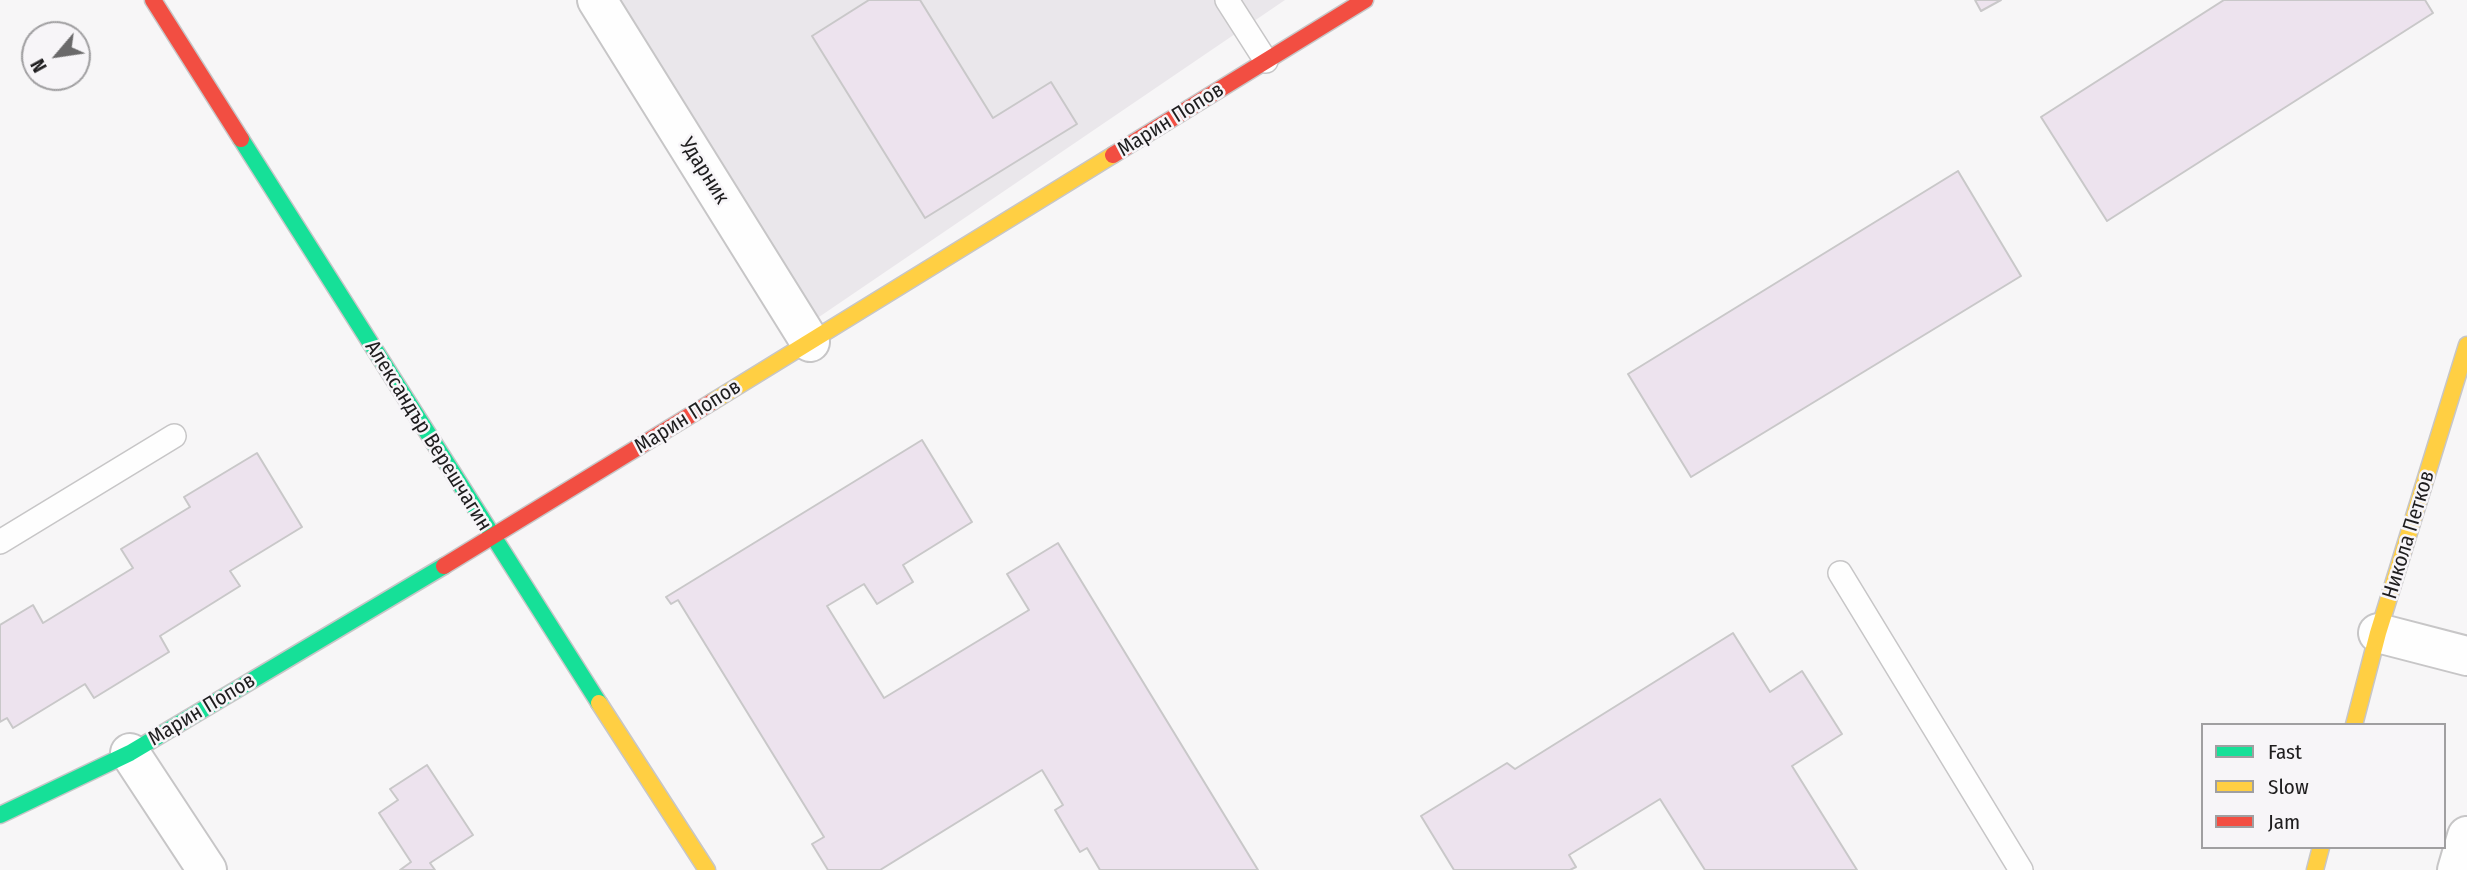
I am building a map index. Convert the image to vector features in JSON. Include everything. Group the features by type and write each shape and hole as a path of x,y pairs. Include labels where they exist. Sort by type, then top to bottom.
{"street":[{"name":"Александър Верешчагин","path":"153,0 492,537 708,870"},
{"name":"Ударник","path":"597,0 810,342"},
{"name":"Марин Попов","path":"0,816 130,753 492,537 1365,0"},
{"name":"Никола Петков","path":"2355,723 2378,633 2467,345"},
{"path":"2378,633 2467,656"},
{"path":"130,753 206,870"},
{"path":"2457,870 2467,836"},
{"path":"2315,870 2320,849"}],"lane":[{"path":"1227,0 1266,61"},
{"path":"0,542 174,436"},
{"path":"1840,573 2021,870"}],"shaded area":[{"path":"594,0 1285,0 794,334"}],"building":[{"path":"869,0 920,0 993,118 1051,82 1077,124 925,218 812,36"},
{"path":"1975,0 2001,0 1981,11"},
{"path":"2224,0 2425,0 2433,13 2107,221 2041,117"},
{"path":"1958,171 2021,276 1691,477 1628,374"},
{"path":"922,440 972,522 903,565 913,582 877,604 864,584 827,606 884,698 1029,610 1007,574 1058,543 1258,870 1100,870 1087,848 1080,852 1055,810 1063,805 1042,770 880,870 828,870 812,844 824,837 678,600 671,604 666,597"},
{"path":"257,453 302,527 230,571 240,586 160,636 169,652 94,698 85,684 13,728 7,718 0,722 0,625 33,605 43,623 133,568 121,549 190,507 184,497"},
{"path":"1733,633 1770,692 1802,671 1842,734 1792,766 1857,870 1705,870 1660,799 1569,855 1576,867 1570,870 1454,870 1421,816 1507,763 1515,769"},
{"path":"427,765 473,835 430,863 435,870 400,870 411,862 379,813 398,800 390,789"}],"traffic: fast":[{"path":"241,139 599,703"},
{"path":"0,815 130,753 444,566"}],"traffic: slow":[{"path":"712,402 1113,155"},
{"path":"2355,723 2378,633 2467,345"},
{"path":"599,703 707,870"},
{"path":"2315,870 2320,849"}],"traffic: jam":[{"path":"153,0 241,139"},
{"path":"1113,155 1365,0"},
{"path":"444,566 712,402"}]}
